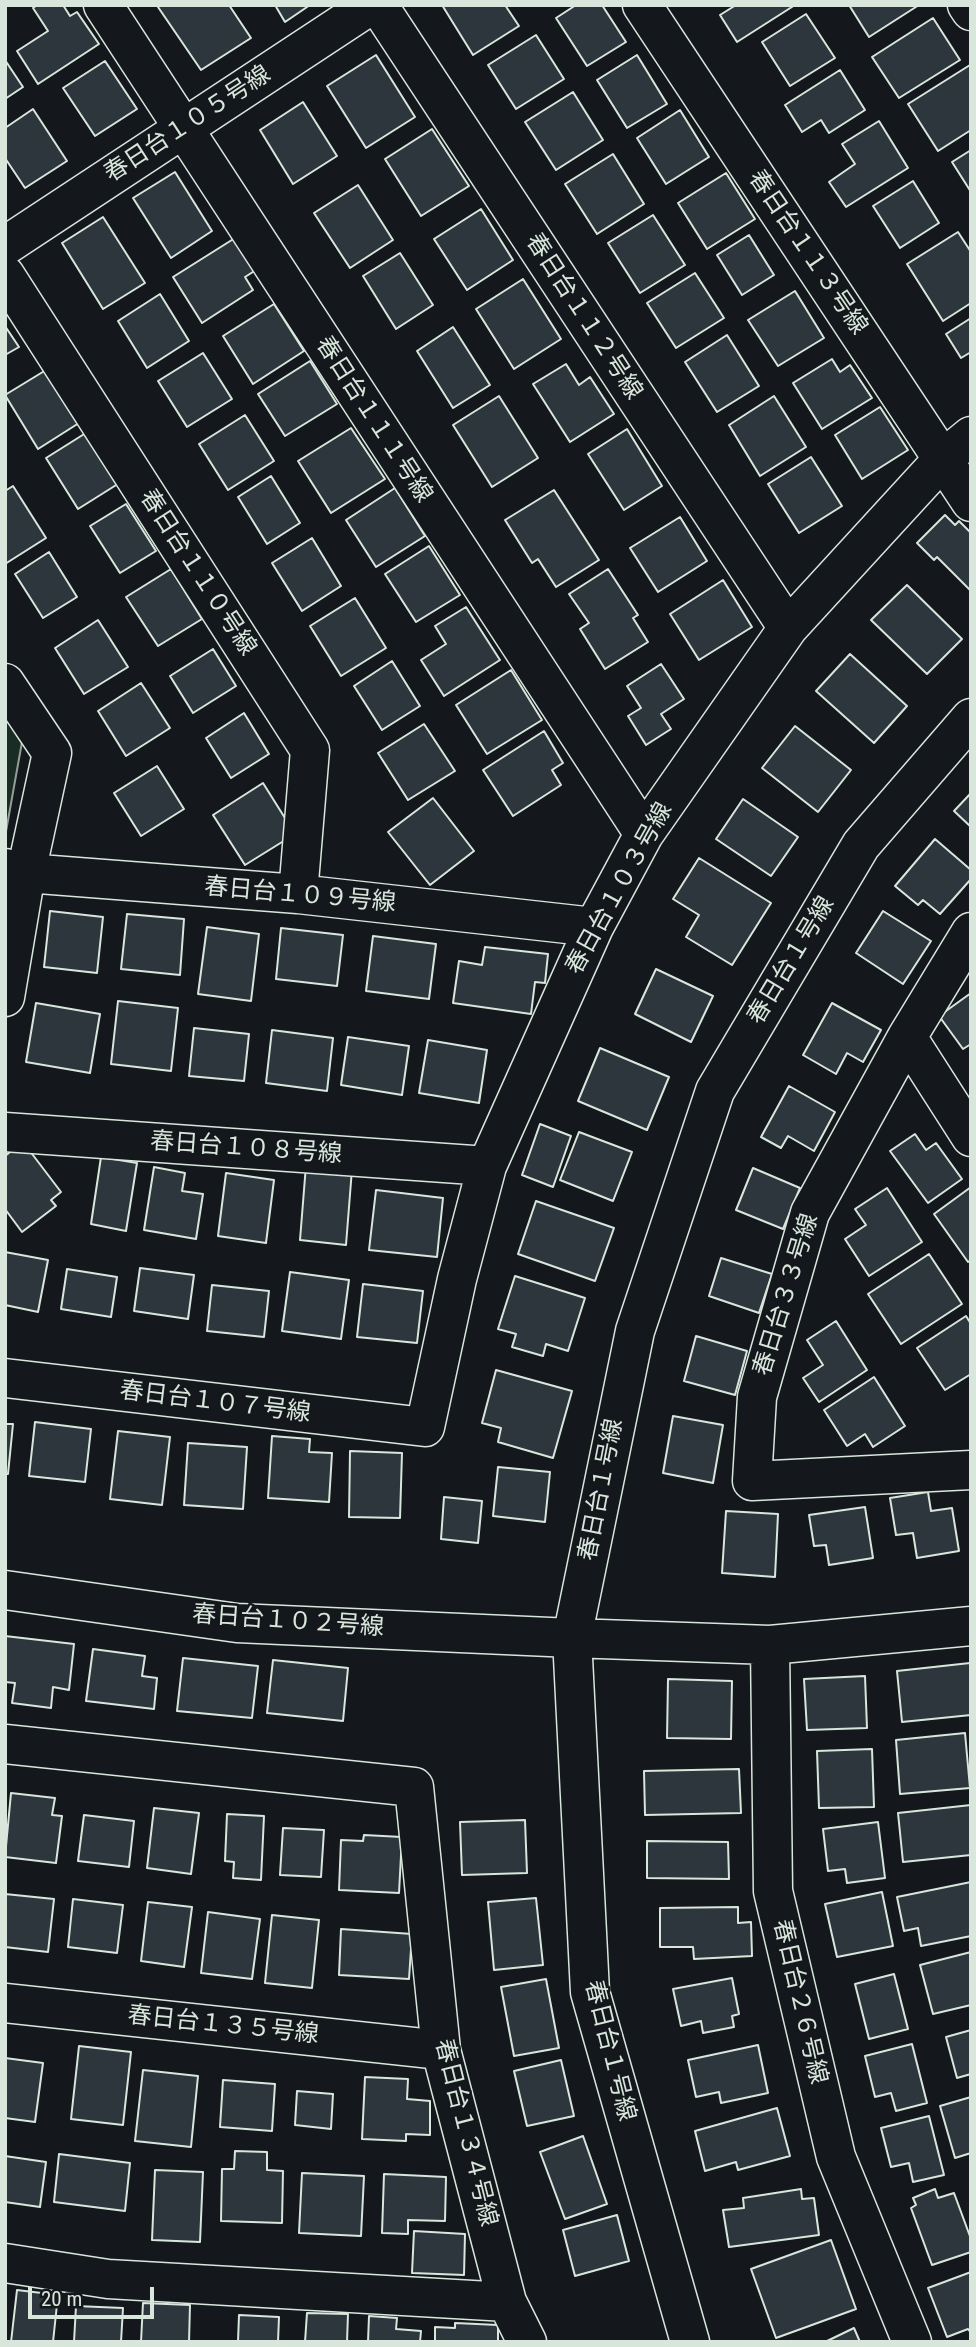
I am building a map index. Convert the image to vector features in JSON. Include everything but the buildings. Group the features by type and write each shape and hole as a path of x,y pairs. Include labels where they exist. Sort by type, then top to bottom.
{"street":[{"name":"春日台１１１号線","path":"103,5 644,834"},
{"name":"春日台１０５号線","path":"5,246 371,5"},
{"name":"春日台１１２号線","path":"378,5 788,628"},
{"name":"春日台１１３号線","path":"642,5 957,448 971,502"},
{"path":"967,5 971,12"},
{"name":"春日台１１０号線","path":"5,275 310,750 298,894"},
{"name":"春日台１０３号線","path":"425,1427 457,1279 487,1166 594,927 644,834 788,628 957,448"},
{"path":"5,683 52,753 15,870 5,997"},
{"name":"春日台１号線","path":"690,2342 590,1992 572,1638 635,1331 715,1091 861,845 971,718"},
{"name":"春日台１０９号線","path":"15,870 298,894 594,927"},
{"name":"春日台３３号線","path":"971,932 907,1037 810,1213 757,1396 752,1480 971,1471"},
{"path":"907,1037 971,1137"},
{"name":"春日台１０８号線","path":"5,1132 487,1166"},
{"name":"春日台１０７号線","path":"5,1378 425,1427"},
{"name":"春日台１０２号線","path":"5,1590 237,1623 572,1638"},
{"path":"572,1638 770,1645 971,1626"},
{"name":"春日台２６号線","path":"770,1645 774,1891 836,2157 912,2342"},
{"name":"春日台１３４号線","path":"5,1744 414,1787 441,2050 507,2302 527,2342"},
{"name":"春日台１３５号線","path":"5,2003 441,2050"},
{"path":"5,2263 108,2279 507,2302"}],"green space":[{"path":"5,718 22,742 5,837"}]}
